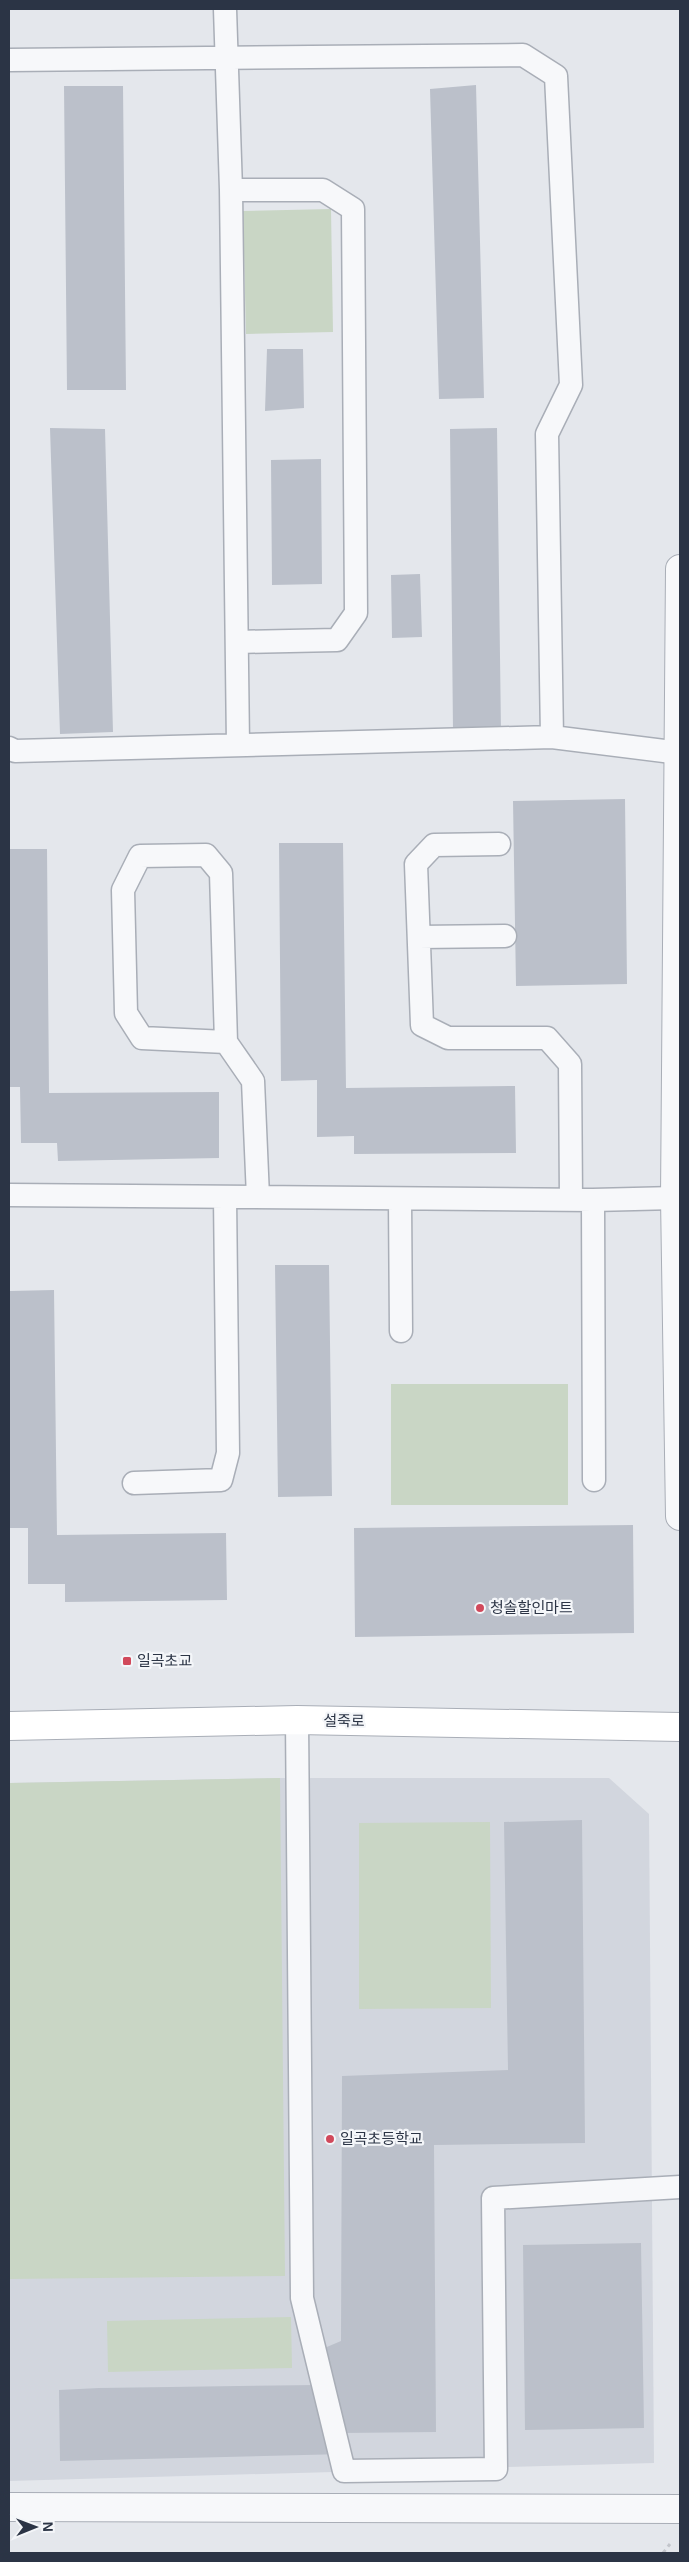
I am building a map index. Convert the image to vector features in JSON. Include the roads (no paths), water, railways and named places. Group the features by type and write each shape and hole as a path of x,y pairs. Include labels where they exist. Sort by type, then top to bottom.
{"main road":[{"name":"설죽로","path":"9,1726 297,1720 680,1727"}],"street":[{"path":"680,569 676,1198 680,1516"},
{"path":"9,2507 680,2509"}],"lane":[{"path":"225,9 231,190 238,745"},
{"path":"9,60 523,55 556,76 571,385 547,434 552,737"},
{"path":"231,190 322,190 353,209 356,613 337,640 237,642"},
{"path":"9,748 15,751 552,737 680,752"},
{"path":"499,844 434,845 416,864 422,1025 448,1038 547,1038 570,1064 571,1200"},
{"path":"226,1042 142,1038 126,1012 124,890 140,856 206,855 221,873 226,1042 253,1081 258,1198"},
{"path":"419,937 505,936"},
{"path":"9,1195 571,1200 676,1198"},
{"path":"134,1483 221,1480 228,1453 225,1197"},
{"path":"400,1199 401,1331"},
{"path":"594,1200 594,1480"},
{"path":"297,1720 302,2298 344,2471 496,2469 493,2198 680,2188"},
{"path":"302,2298 325,2346"}],"place":[{"name":"청솔할인마트","path":"480,1608"},
{"name":"일곡초교","path":"127,1661"},
{"name":"일곡초등학교","path":"330,2139"}]}
